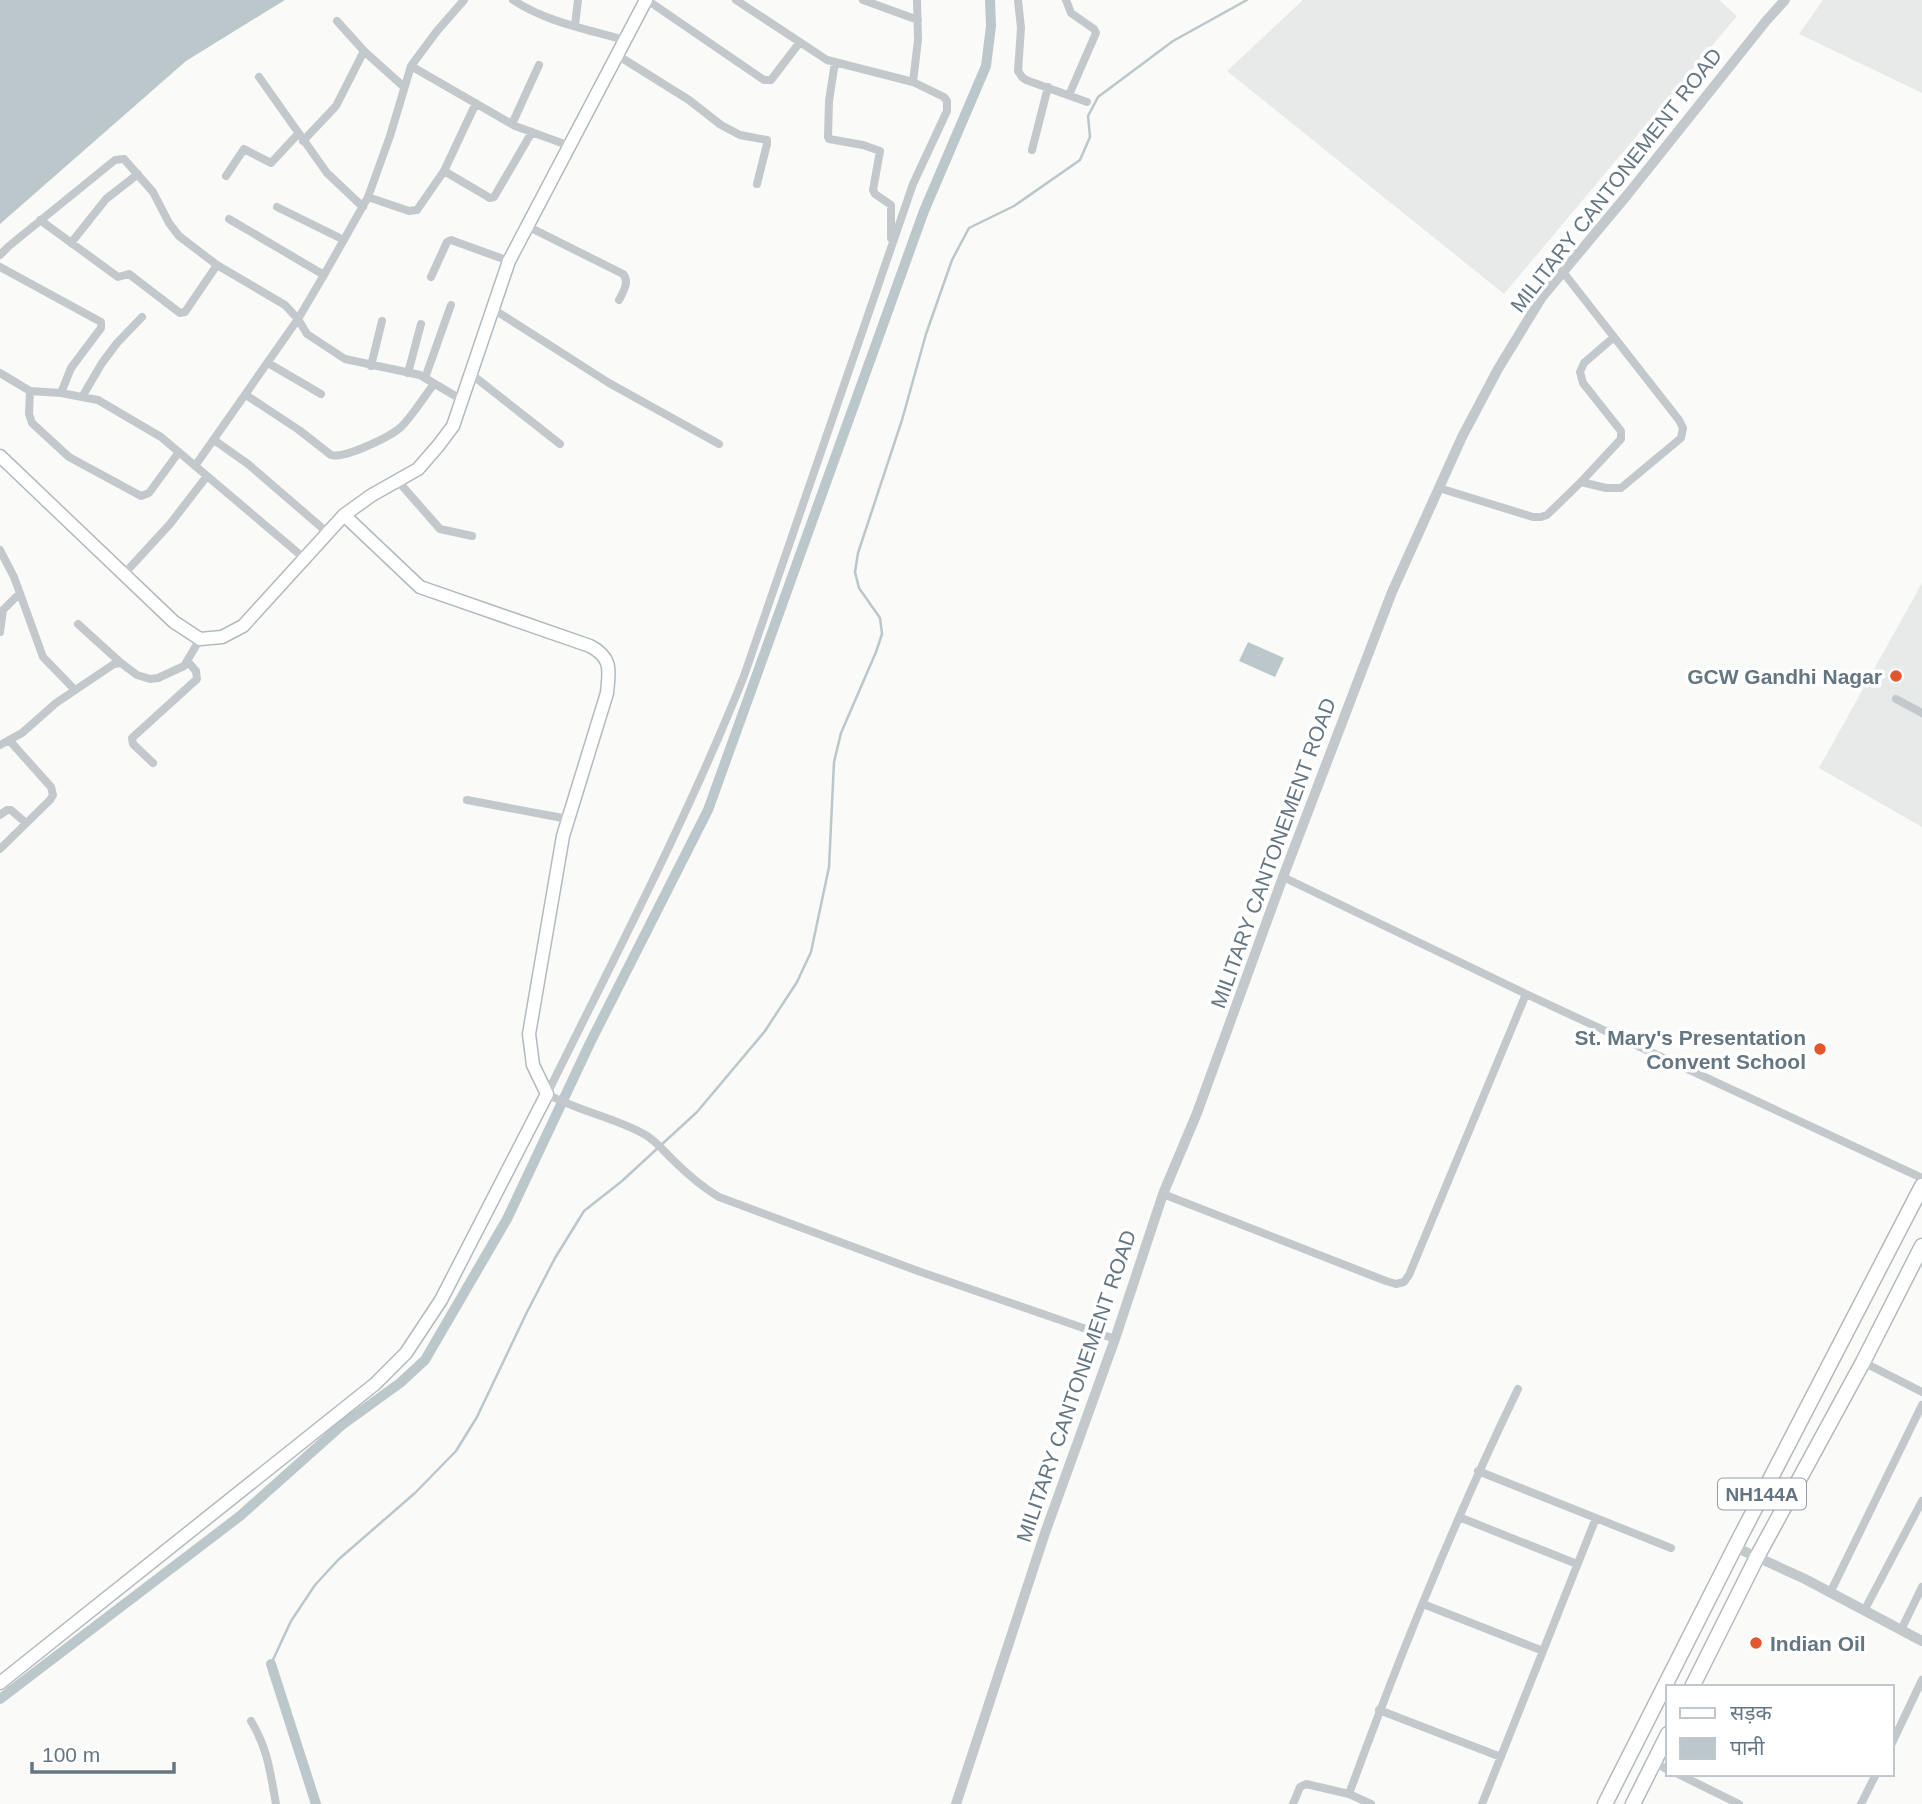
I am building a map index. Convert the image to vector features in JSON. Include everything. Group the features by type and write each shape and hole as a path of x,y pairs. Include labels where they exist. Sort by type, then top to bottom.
{"highway":[{"name":"NH144A","path":"1605,1804 1922,1186"},
{"name":"NH144A","path":"1693,1685 1756,1557 1863,1362 1922,1246"},
{"path":"1633,1804 1666,1738"}],"main road":[{"path":"0,456 174,622 200,639 222,637 243,626 344,515 418,468 453,426 509,261 647,0"},
{"path":"0,1683 335,1417 393,1367 422,1331 441,1300 551,1096 533,1065 529,1034 563,836 607,693 607,661 601,652 590,646 420,587 344,515"}],"street":[{"path":"195,466 298,319 324,275 368,197 411,66 436,31 464,0"},
{"path":"513,0 548,19 624,40"},
{"path":"575,25 578,0"},
{"path":"647,0 764,80 771,80 800,42"},
{"path":"736,0 827,60 913,82 944,97 947,110 913,184 732,706 665,857 625,935 551,1096 578,1109 634,1129 656,1142 703,1188 719,1197 918,1271 1115,1339"},
{"path":"863,0 918,20"},
{"path":"913,82 917,55 917,0"},
{"path":"1018,0 1018,71 1022,77 1087,102"},
{"path":"1066,0 1071,13 1096,33 1069,95"},
{"name":"MILITARY CANTONEMENT ROAD","path":"956,1804 1045,1533 1115,1339 1163,1194 1197,1114 1283,877 1392,592 1462,437 1498,369 1542,297 1784,0"},
{"path":"337,21 363,51 404,87"},
{"path":"226,176 244,149 271,163 275,161 336,106 363,51"},
{"path":"617,55 689,100 721,125 740,135 767,140 757,184"},
{"path":"835,62 828,101 827,135 830,139 880,151 873,190 891,205 891,248"},
{"path":"512,124 539,65"},
{"path":"411,66 512,124 570,146"},
{"path":"259,77 327,173 363,206"},
{"path":"1032,150 1048,87"},
{"path":"368,197 412,212 418,208 444,171 476,103"},
{"path":"444,171 490,198 494,197 532,132"},
{"path":"0,256 40,220 119,158 124,159 153,192 179,236 217,265 285,306 298,319 307,334 345,359 425,378 462,400"},
{"path":"71,243 106,199 138,174"},
{"path":"277,207 344,240"},
{"path":"229,219 324,275"},
{"path":"40,220 118,276 129,274 180,313 185,312 217,265"},
{"path":"527,226 623,274 626,282 619,300"},
{"path":"431,277 449,240 509,261"},
{"path":"0,267 100,322 100,328 71,368 61,393"},
{"path":"1563,272 1602,319 1683,428 1681,439 1621,488 1606,488 1581,482"},
{"path":"425,378 451,305"},
{"path":"493,309 609,383 719,444"},
{"path":"82,397 109,353 142,317"},
{"path":"371,366 382,321"},
{"path":"408,373 421,324"},
{"path":"1439,488 1538,518 1547,515 1622,439 1621,431 1583,383 1580,372 1584,363 1614,337"},
{"path":"268,363 321,394"},
{"path":"0,373 30,391 61,393 104,402 161,437 304,558"},
{"path":"471,374 560,444"},
{"path":"246,395 336,457 395,432 434,384"},
{"path":"30,391 29,414 32,423 69,457 141,496 149,493 179,452"},
{"path":"214,440 248,464 328,533"},
{"path":"124,574 170,524 207,476"},
{"path":"397,480 440,529 472,536"},
{"path":"0,550 10,567 43,657 75,690"},
{"path":"0,632 3,610 20,593"},
{"path":"78,624 137,675 155,678 188,662 200,639"},
{"path":"153,762 133,744 132,738 197,679 196,671 188,662"},
{"path":"0,849 50,800 53,792 51,787 4,743 22,733 75,690 114,664 121,663"},
{"path":"1896,699 1922,713"},
{"path":"467,800 568,819"},
{"path":"0,815 11,810 26,823"},
{"path":"1283,877 1526,994 1922,1178"},
{"path":"1163,1194 1385,1281 1396,1284 1404,1282 1526,994"},
{"path":"1863,1362 1922,1392"},
{"path":"1349,1794 1379,1710 1458,1517 1518,1389"},
{"path":"1830,1593 1922,1405"},
{"path":"1478,1471 1671,1548"},
{"path":"1864,1611 1922,1500"},
{"path":"1458,1517 1577,1563"},
{"path":"1482,1804 1596,1518"},
{"path":"1735,1547 1922,1641"},
{"path":"1901,1630 1922,1587"},
{"path":"1423,1604 1543,1651"},
{"path":"1894,1739 1922,1681"},
{"path":"1379,1710 1501,1757"},
{"path":"251,1721 264,1744 275,1804"},
{"path":"1654,1762 1666,1769"},
{"path":"1682,1776 1739,1804"},
{"path":"1861,1804 1875,1776"},
{"path":"1293,1804 1300,1787 1307,1784 1349,1794 1371,1804"}],"shaded area":[{"path":"1303,0 1719,0 1737,16 1504,294 1227,71"},
{"path":"1823,0 1922,0 1922,93 1799,34"},
{"name":"GCW Gandhi Nagar","path":"1922,583 1922,827 1819,768"}],"water":[{"path":"0,0 285,0 186,61 0,224"},
{"path":"1248,642 1284,658 1275,677 1239,661"}],"waterway":[{"path":"0,1699 240,1516 342,1425 400,1383 425,1360 507,1219 591,1041 708,810 924,211 986,66 991,26 990,0"},
{"path":"271,1664 291,1621 315,1585 339,1559 415,1493 456,1451 477,1417 555,1258 584,1211 622,1181 697,1112 765,1031 797,982 811,952 829,867 834,762 841,733 882,634 880,618 859,588 855,572 858,553 902,420 926,334 952,260 969,228 1014,206 1080,160 1090,137 1088,116 1098,97 1173,41 1247,0"},
{"path":"271,1664 316,1804"}],"place":[{"name":"GCW Gandhi Nagar","path":"1896,676"},
{"name":"St. Mary's Presentation Convent School","path":"1820,1049"},
{"name":"Indian Oil","path":"1756,1643"}]}
